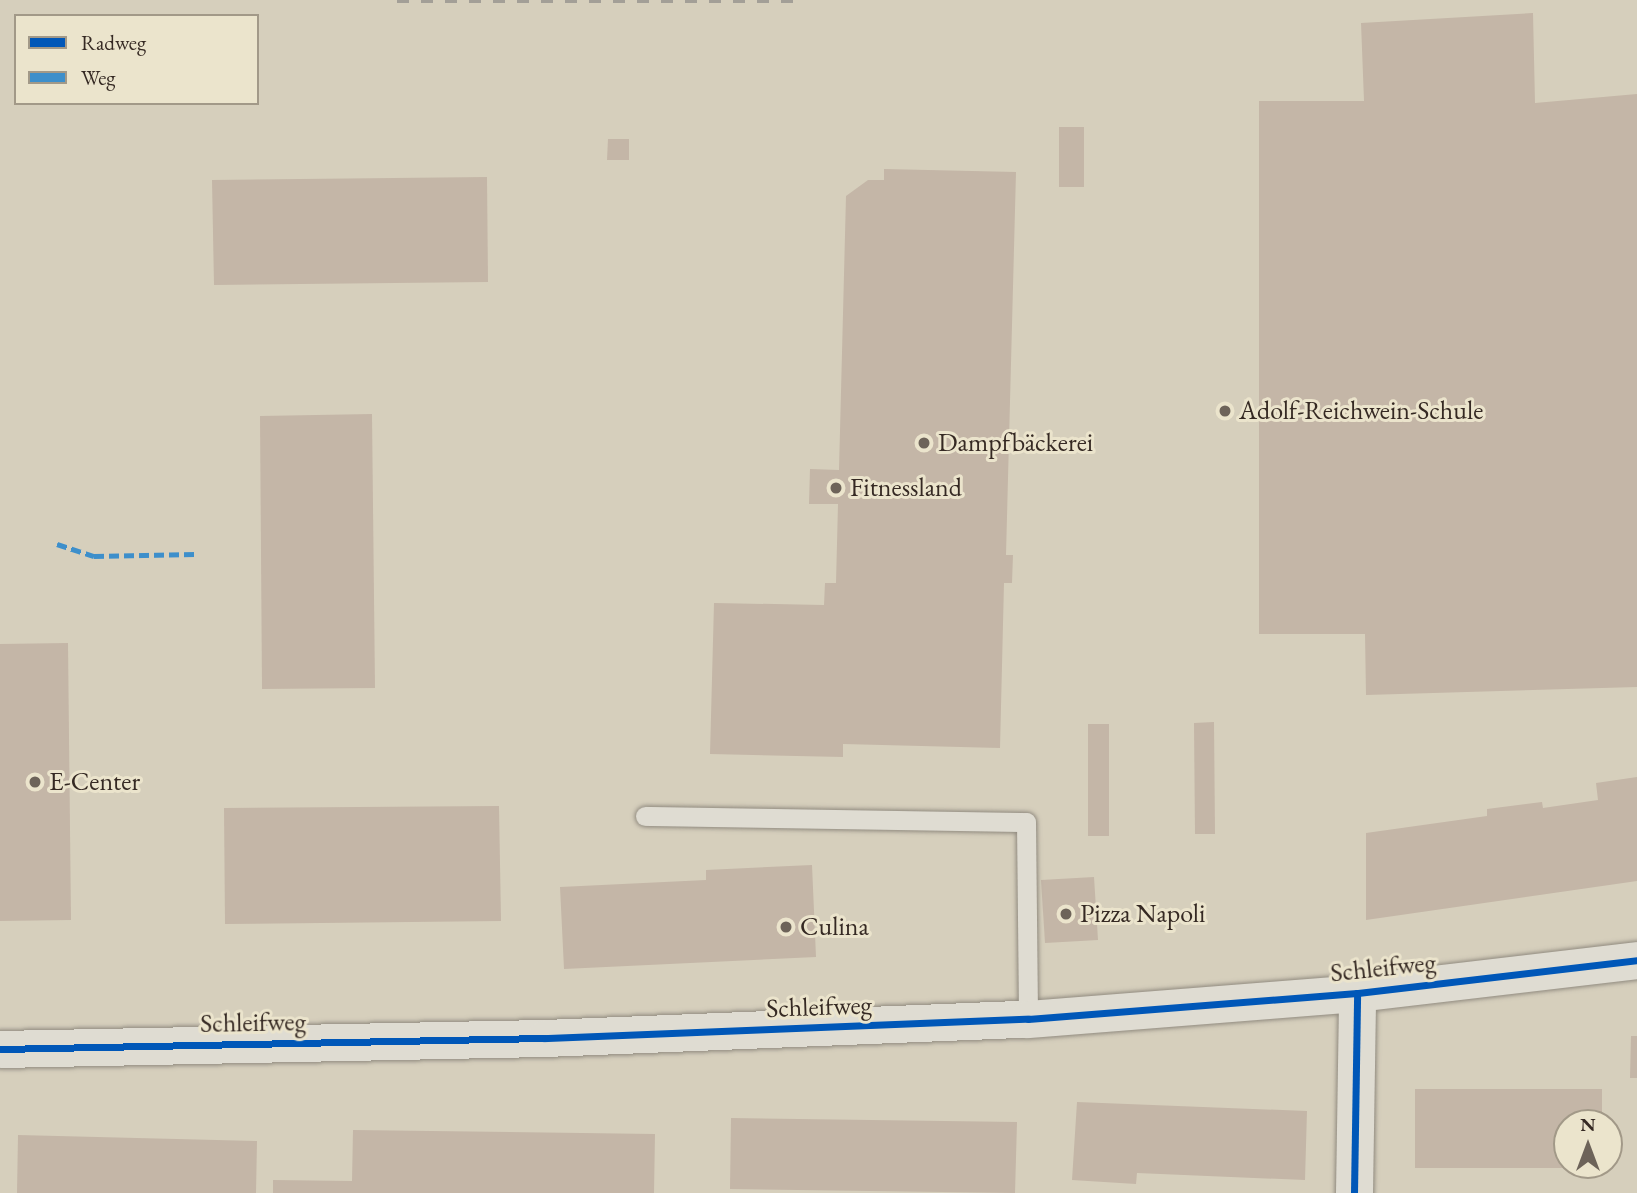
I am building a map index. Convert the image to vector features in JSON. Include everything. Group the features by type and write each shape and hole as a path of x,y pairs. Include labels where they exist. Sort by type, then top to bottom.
{"street":[{"name":"Schleifweg","path":"0,1049 559,1037 1028,1019 1357,993 1637,960"},
{"path":"1354,1193 1357,993"}],"lane":[{"path":"645,816 1026,822 1028,1019"}],"building":[{"path":"1533,13 1535,103 1637,94 1637,687 1366,695 1365,634 1259,634 1259,101 1364,101 1361,23"},
{"path":"1059,127 1084,127 1084,187 1059,187"},
{"path":"608,139 629,139 629,160 607,160"},
{"name":"Dampfbäckerei","path":"884,169 1016,172 1006,555 1013,555 1012,583 1004,583 1000,748 843,744 843,757 710,754 714,603 824,605 825,583 836,583 838,504 809,504 810,469 839,470 846,196 868,180 884,180"},
{"path":"487,177 488,282 214,285 212,180"},
{"path":"372,414 375,688 262,689 260,416"},
{"name":"E-Center","path":"68,643 71,920 0,921 0,644"},
{"path":"1214,722 1215,834 1195,834 1194,723"},
{"path":"1088,724 1109,724 1109,836 1088,836"},
{"path":"1637,777 1637,881 1366,920 1366,833 1487,816 1487,809 1542,802 1543,808 1598,800 1596,783"},
{"path":"499,806 501,921 225,924 224,808"},
{"path":"812,865 816,957 564,969 560,887 706,880 706,870"},
{"path":"1094,877 1098,940 1045,943 1041,880"},
{"path":"1631,1036 1637,1036 1637,1078 1630,1078"},
{"path":"1415,1089 1602,1089 1602,1109 1553,1109 1553,1168 1415,1168"},
{"path":"1077,1102 1307,1111 1305,1180 1137,1173 1136,1184 1072,1180"},
{"path":"731,1118 1017,1122 1015,1193 730,1189"},
{"path":"353,1130 655,1134 654,1193 273,1193 273,1180 352,1181"},
{"path":"18,1135 257,1141 256,1193 17,1193"}],"railway":[{"path":"397,0 801,0"}],"marked path":[{"path":"57,544 94,556 195,554"}],"cycle path":[{"path":"0,1049 545,1038 1028,1019 1357,993 1637,960"},
{"path":"1354,1193 1357,993"}],"place":[{"name":"Adolf-Reichwein-Schule","path":"1225,411"},
{"name":"Dampfbäckerei","path":"924,443"},
{"name":"Fitnessland","path":"836,488"},
{"name":"E-Center","path":"35,782"},
{"name":"Pizza Napoli","path":"1066,914"},
{"name":"Culina","path":"786,927"}]}
